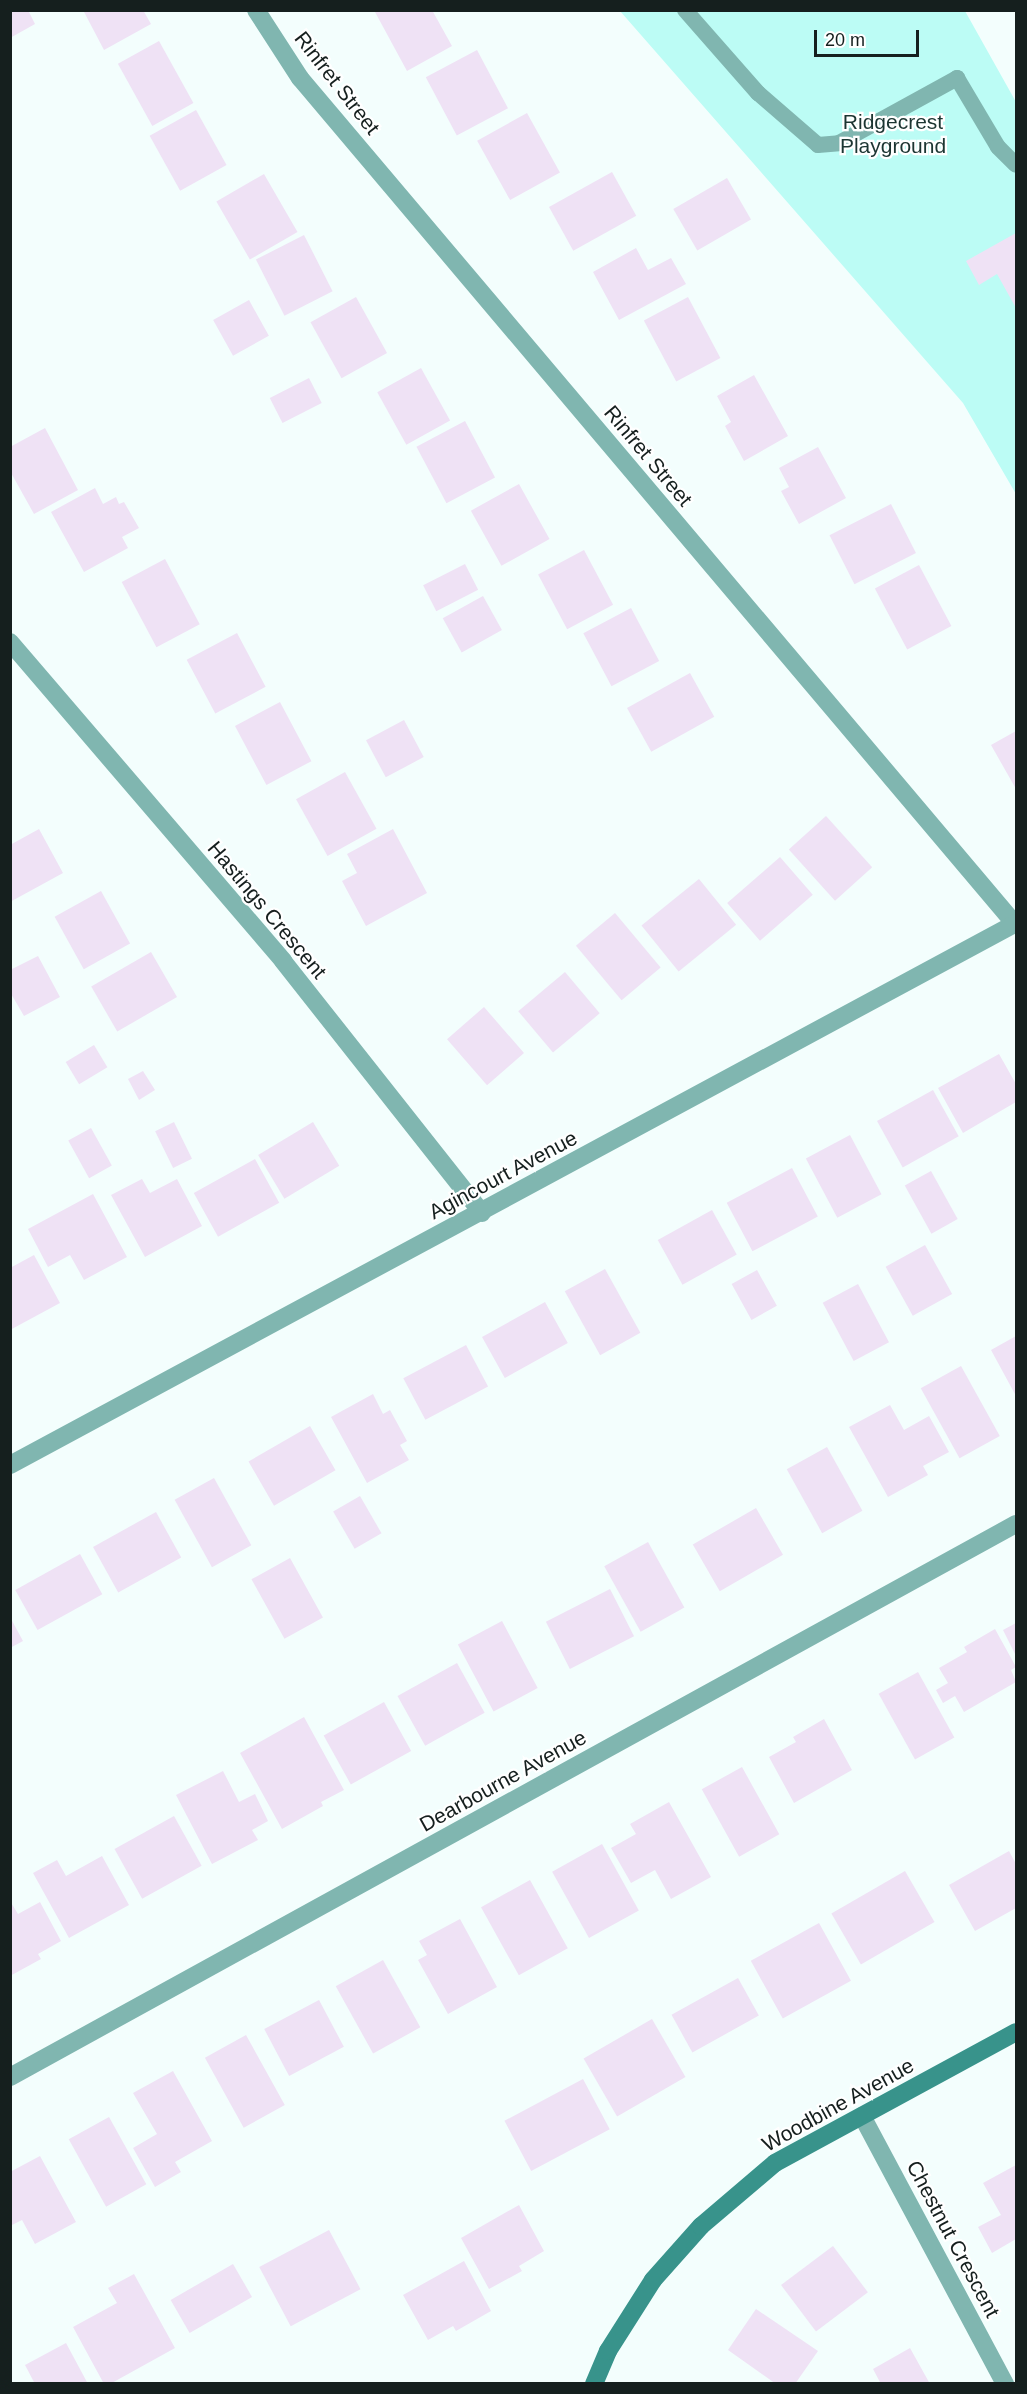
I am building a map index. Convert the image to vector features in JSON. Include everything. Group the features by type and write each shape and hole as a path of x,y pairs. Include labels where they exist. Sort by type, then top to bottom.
{"street":[{"name":"Rinfret Street","path":"256,10 300,78 1016,923"},
{"name":"Hastings Crescent","path":"10,642 282,961 482,1213"},
{"name":"Agincourt Avenue","path":"10,1465 482,1213 1016,923"},
{"name":"Dearbourne Avenue","path":"10,2077 1017,1524"},
{"name":"Woodbine Avenue","path":"594,2384 608,2351 653,2280 701,2226 775,2163 1017,2031"},
{"name":"Chestnut Crescent","path":"862,2116 1005,2384"}],"lane":[{"path":"685,10 758,93 818,145 839,143 957,78 998,147 1017,165"}],"green space":[{"name":"Ridgecrest Playground","path":"620,11 965,11 1016,102 1016,494 963,403"}],"building":[{"path":"10,10 28,10 35,24 10,38"},
{"path":"83,10 143,10 151,24 104,50"},
{"path":"377,10 432,10 452,46 407,71 375,12"},
{"path":"159,41 193,103 152,126 118,64"},
{"path":"477,50 508,108 457,136 426,77"},
{"path":"196,110 227,165 180,191 150,136"},
{"path":"527,113 560,172 510,200 477,141"},
{"path":"612,172 636,216 573,251 549,207"},
{"path":"264,174 298,232 250,260 216,202"},
{"path":"727,178 751,220 697,251 673,209"},
{"path":"1016,233 1016,308 997,274 979,285 966,261"},
{"path":"304,235 333,291 284,316 256,260"},
{"path":"636,248 648,270 671,258 686,284 619,320 593,272"},
{"path":"356,297 387,353 342,378 311,322"},
{"path":"688,297 720,358 676,381 644,320"},
{"path":"249,300 269,336 233,356 213,320"},
{"path":"421,368 450,420 406,445 377,392"},
{"path":"754,375 788,436 744,461 725,426 731,422 717,396"},
{"path":"309,378 322,403 283,423 270,398"},
{"path":"465,421 495,478 446,503 416,447"},
{"path":"45,428 78,490 34,514 10,471 10,447"},
{"path":"818,447 846,498 799,524 781,491 789,487 779,468"},
{"path":"519,484 550,539 501,566 471,511"},
{"path":"95,488 103,504 116,497 119,504 124,502 139,528 122,537 128,548 84,572 51,512"},
{"path":"891,504 916,553 854,584 830,535"},
{"path":"584,550 613,605 567,629 538,574"},
{"path":"165,559 200,624 156,647 122,582"},
{"path":"465,564 478,590 436,611 423,585"},
{"path":"919,565 951,626 907,649 875,588"},
{"path":"483,596 502,630 462,652 443,618"},
{"path":"631,608 659,661 611,686 583,633"},
{"path":"237,633 266,687 215,714 187,660"},
{"path":"690,673 714,717 651,752 627,708"},
{"path":"280,702 311,761 266,785 235,726"},
{"path":"404,720 424,757 386,777 366,740"},
{"path":"1016,731 1016,789 991,745"},
{"path":"345,772 377,829 328,856 296,799"},
{"path":"826,816 872,867 835,901 789,849"},
{"path":"39,829 63,873 10,902 10,845"},
{"path":"393,829 427,893 366,926 342,881 357,873 347,854"},
{"path":"780,857 813,895 760,941 727,903"},
{"path":"699,879 736,925 679,971 641,926"},
{"path":"101,891 130,943 84,969 55,917"},
{"path":"615,913 661,967 622,1000 576,946"},
{"path":"151,952 177,997 117,1032 91,986"},
{"path":"38,956 60,997 24,1016 10,992 10,970"},
{"path":"565,972 600,1013 553,1053 518,1011"},
{"path":"484,1007 524,1053 487,1085 447,1039"},
{"path":"94,1045 107,1067 79,1084 66,1062"},
{"path":"999,1054 1016,1084 1016,1102 963,1133 938,1088"},
{"path":"143,1071 155,1090 139,1100 128,1079"},
{"path":"933,1090 959,1136 903,1167 877,1121"},
{"path":"174,1122 192,1159 173,1168 155,1131"},
{"path":"313,1122 339,1166 284,1199 258,1155"},
{"path":"91,1128 112,1166 89,1178 68,1141"},
{"path":"850,1135 881,1194 837,1218 806,1158"},
{"path":"255,1159 279,1203 218,1237 194,1193"},
{"path":"792,1168 818,1217 752,1251 727,1203"},
{"path":"931,1171 958,1219 931,1234 905,1186"},
{"path":"142,1179 150,1193 177,1179 202,1226 145,1257 111,1195"},
{"path":"93,1194 127,1257 84,1280 70,1255 48,1267 28,1229"},
{"path":"712,1210 737,1255 682,1285 658,1240"},
{"path":"925,1245 952,1294 913,1316 886,1267"},
{"path":"34,1255 60,1303 10,1330 10,1268"},
{"path":"605,1269 640,1333 600,1355 565,1291"},
{"path":"757,1270 777,1306 752,1320 732,1284"},
{"path":"858,1284 889,1342 854,1361 823,1303"},
{"path":"545,1302 568,1343 505,1378 482,1337"},
{"path":"1016,1336 1016,1396 991,1350"},
{"path":"466,1345 488,1386 425,1420 403,1378"},
{"path":"961,1366 1000,1436 960,1458 921,1388"},
{"path":"373,1394 383,1414 390,1410 407,1441 400,1445 409,1460 367,1483 331,1417"},
{"path":"890,1405 904,1430 929,1416 949,1452 923,1466 928,1475 888,1497 849,1427"},
{"path":"310,1426 336,1470 274,1506 249,1462"},
{"path":"827,1447 862,1511 822,1533 787,1469"},
{"path":"214,1478 251,1545 212,1567 175,1500"},
{"path":"360,1496 382,1533 355,1549 333,1512"},
{"path":"756,1508 783,1555 720,1591 693,1544"},
{"path":"156,1512 181,1557 118,1592 93,1547"},
{"path":"648,1542 684,1608 641,1632 604,1566"},
{"path":"80,1554 102,1594 38,1630 15,1590"},
{"path":"290,1558 323,1617 284,1639 252,1579"},
{"path":"610,1589 634,1636 570,1669 546,1622"},
{"path":"10,1617 23,1641 10,1648"},
{"path":"502,1621 538,1688 494,1712 458,1644"},
{"path":"1016,1623 1016,1656 1003,1630"},
{"path":"995,1629 1016,1667 1011,1670 1016,1682 964,1712 955,1696 943,1703 936,1690 948,1683 939,1668 967,1652 964,1647"},
{"path":"457,1663 485,1713 425,1746 398,1696"},
{"path":"918,1672 954,1738 915,1759 879,1694"},
{"path":"384,1702 411,1751 351,1784 324,1735"},
{"path":"304,1717 344,1790 321,1802 323,1806 282,1829 240,1753"},
{"path":"824,1719 852,1770 794,1803 769,1757 796,1742 793,1737"},
{"path":"742,1767 779,1834 739,1857 702,1789"},
{"path":"223,1771 239,1802 255,1794 268,1821 252,1830 258,1840 212,1864 176,1795"},
{"path":"669,1802 711,1877 671,1899 655,1870 631,1883 611,1848 636,1834 630,1824"},
{"path":"174,1816 202,1866 142,1899 115,1849"},
{"path":"602,1844 639,1910 589,1938 552,1872"},
{"path":"1009,1851 1016,1864 1016,1908 975,1931 949,1885"},
{"path":"102,1856 129,1905 69,1938 33,1873 57,1860 66,1876"},
{"path":"905,1871 934,1922 861,1965 831,1914"},
{"path":"530,1880 568,1948 519,1975 481,1907"},
{"path":"10,1901 18,1914 40,1902 61,1941 38,1954 41,1959 10,1976"},
{"path":"460,1919 497,1987 448,2014 418,1960 427,1955 419,1941"},
{"path":"819,1923 851,1981 783,2019 751,1961"},
{"path":"383,1960 420,2027 373,2054 336,1986"},
{"path":"738,1978 759,2016 692,2052 672,2015"},
{"path":"319,2000 344,2047 289,2076 264,2029"},
{"path":"652,2019 686,2077 617,2117 584,2058"},
{"path":"246,2035 285,2105 244,2128 205,2058"},
{"path":"173,2071 212,2141 175,2162 181,2172 155,2187 133,2148 157,2134 133,2093"},
{"path":"583,2079 610,2129 531,2171 504,2121"},
{"path":"109,2117 146,2184 106,2207 69,2139"},
{"path":"40,2156 76,2222 35,2244 22,2220 10,2226 10,2172"},
{"path":"1016,2165 1016,2239 992,2253 978,2227 1001,2215 983,2183"},
{"path":"519,2205 544,2251 519,2266 522,2271 489,2289 461,2238"},
{"path":"329,2230 360,2289 291,2326 259,2267"},
{"path":"833,2246 868,2292 816,2331 781,2285"},
{"path":"464,2261 491,2311 456,2331 453,2326 428,2340 403,2295"},
{"path":"233,2264 252,2297 190,2333 171,2300"},
{"path":"134,2274 175,2348 110,2384 104,2384 73,2327 117,2303 108,2288"},
{"path":"756,2309 818,2351 795,2384 776,2384 728,2350"},
{"path":"66,2343 88,2384 35,2384 25,2365"},
{"path":"910,2348 930,2384 881,2384 873,2369"}]}
